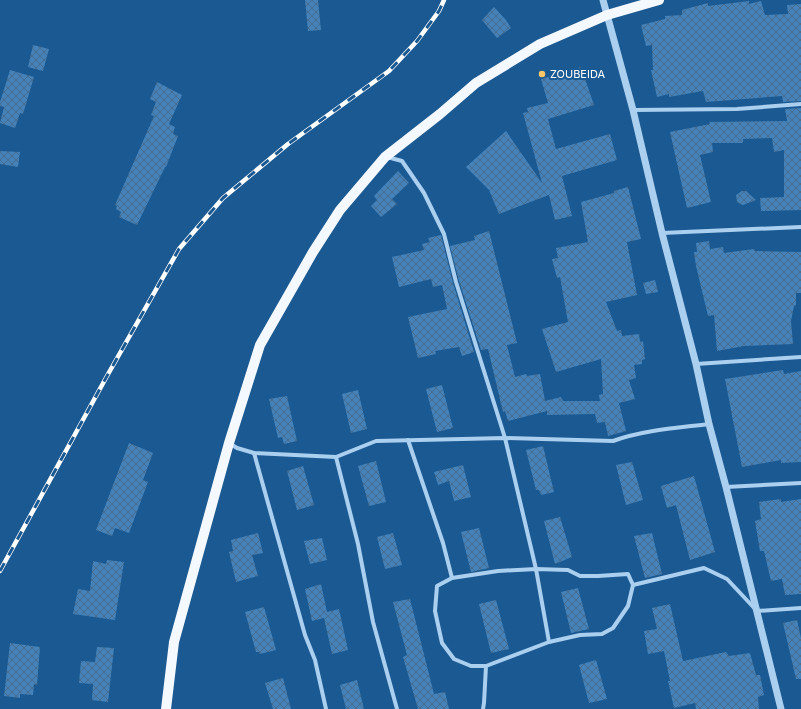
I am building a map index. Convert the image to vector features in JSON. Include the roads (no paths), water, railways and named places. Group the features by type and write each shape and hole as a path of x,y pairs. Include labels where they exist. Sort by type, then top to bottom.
{"main road":[{"path":"166,709 174,642 229,443 260,345 313,252 340,210 385,156 440,114 476,83 605,7 659,0"}],"street":[{"path":"600,0 605,7 633,110 662,234 696,364 709,424 781,709"},
{"path":"633,110 737,109 801,104"},
{"path":"385,156 402,161 424,193 444,234 456,282 505,438 536,569 549,642"},
{"path":"662,234 801,227"},
{"path":"696,364 801,357"},
{"path":"229,443 238,448 254,453 336,457 376,441 505,438 613,441 626,437 676,428 709,424"},
{"path":"408,440 443,543 452,578"},
{"path":"254,453 304,635 315,660 326,709"},
{"path":"336,457 358,544 373,622 397,709"},
{"path":"726,487 801,483"},
{"path":"633,584 704,568 727,579 757,611"},
{"path":"536,569 568,570 580,576 628,574 633,584 628,606 613,628 602,634 580,635 549,642 486,666 471,666 454,659 442,644 435,611 437,586 452,578 498,571 536,569"},
{"path":"757,611 801,608"},
{"path":"483,709 486,666"}],"railway":[{"path":"0,571 107,376 179,249 223,198 288,144 389,71 417,41 439,11 444,0"}],"place":[{"name":"ZOUBEIDA","path":"542,74"}]}
